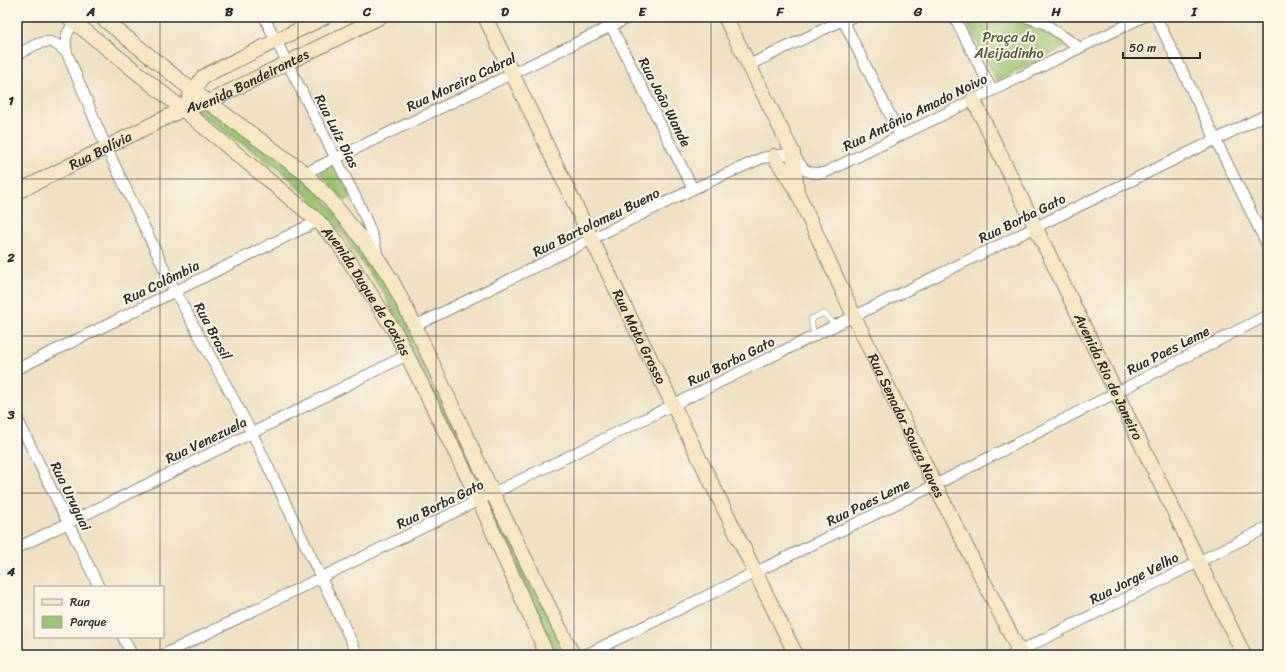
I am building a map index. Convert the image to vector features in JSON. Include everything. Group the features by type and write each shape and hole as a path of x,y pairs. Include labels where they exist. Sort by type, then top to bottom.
{"main road":[{"name":"Avenida Duque de Caxias","path":"101,17 193,91 305,173 327,196 378,259 391,279 415,326 493,494 573,655"},
{"name":"Avenida Bandeirantes","path":"183,109 203,77 325,17"},
{"name":"Avenida Bandeirantes","path":"183,109 208,102 380,17"},
{"name":"Rua Mato Grosso","path":"485,17 592,240 796,655"},
{"name":"Rua Senador Souza Naves","path":"725,17 793,153 797,192"},
{"name":"Avenida Duque de Caxias","path":"74,19 318,221 338,243 407,355 479,500 547,655"},
{"name":"Avenida Rio de Janeiro","path":"973,99 1244,655"},
{"name":"Rua Bolívia","path":"17,192 183,109"},
{"name":"Rua Senador Souza Naves","path":"774,156 797,192 854,316 1017,654"}],"street":[{"name":"Rua Luiz Dias","path":"264,17 371,230 378,259"},
{"name":"Rua Moreira Cabral","path":"305,173 630,17"},
{"path":"749,65 843,20 853,17"},
{"path":"954,17 992,90"},
{"path":"1026,17 1044,22 1080,48"},
{"name":"Rua Antônio Amado Noivo","path":"793,153 802,169 812,174 824,173 1142,17"},
{"path":"1156,17 1268,247"},
{"name":"Rua Brasil","path":"74,19 66,36 65,43 67,53 106,147 176,291 252,433 358,655"},
{"path":"843,20 900,135"},
{"name":"Rua João Wande","path":"611,26 693,190"},
{"path":"17,55 39,43 48,42 54,43 67,53"},
{"name":"Rua Borba Gato","path":"163,655 1036,226 1268,114"},
{"name":"Rua Bartolomeu Bueno","path":"415,326 693,190 762,158 793,153"},
{"name":"Rua Colômbia","path":"17,369 318,221"},
{"name":"Rua Paes Leme","path":"585,655 935,485 1268,315"},
{"name":"Rua Venezuela","path":"17,548 407,355"},
{"name":"Rua Uruguai","path":"17,418 99,586"},
{"name":"Rua Jorge Velho","path":"1017,654 1268,527"},
{"path":"124,638 132,655"}],"lane":[{"path":"814,336 811,318 824,313 835,326"}],"green space":[{"name":"Praça do Aleijadinho","path":"964,17 1010,17 1040,28 1068,45 997,81"},
{"path":"208,105 310,183 337,214 391,290 483,478 476,482 384,293 342,235 320,209 284,173 194,110"},
{"path":"330,166 334,166 351,195 350,199 344,200 321,174 322,170"},
{"path":"496,504 566,648 557,653 488,508"}]}
